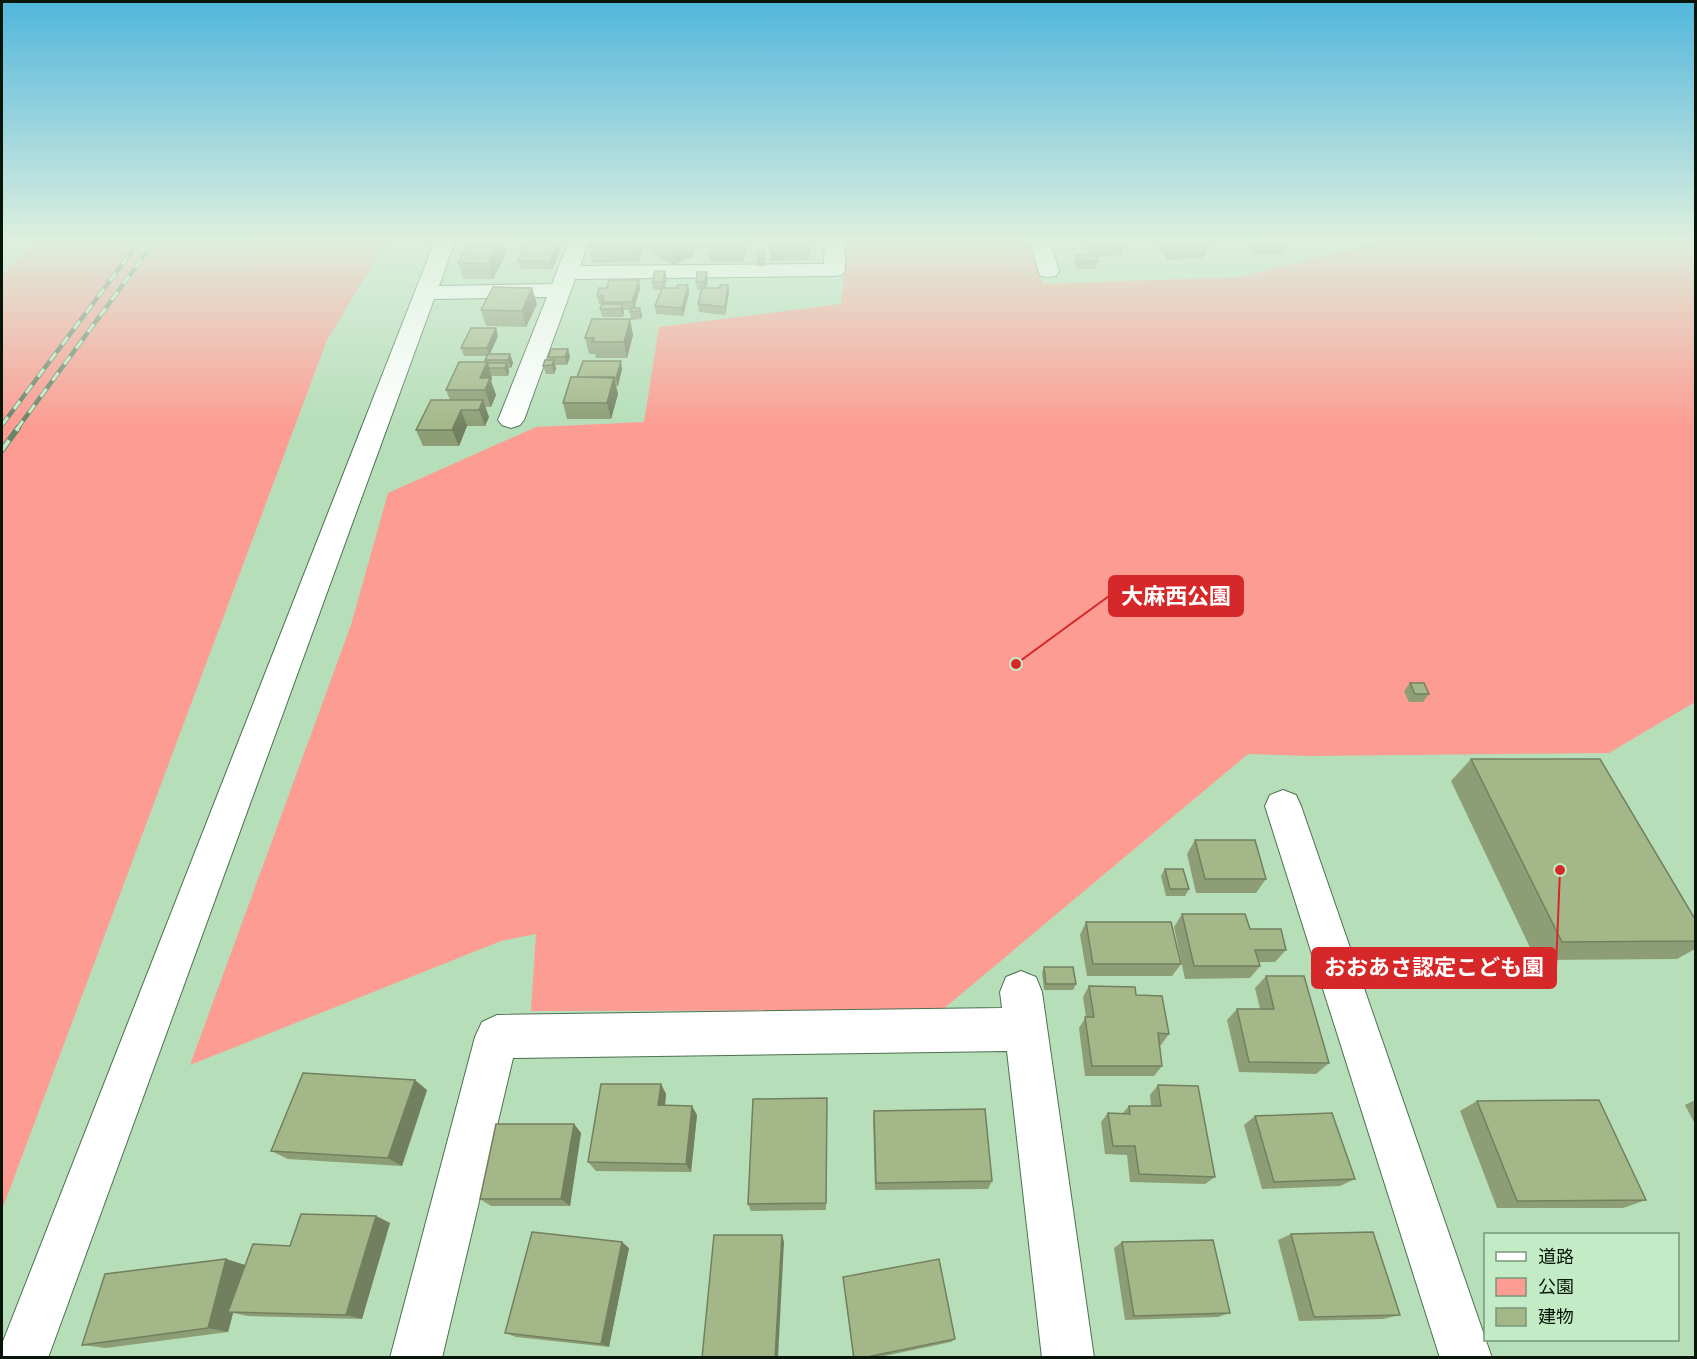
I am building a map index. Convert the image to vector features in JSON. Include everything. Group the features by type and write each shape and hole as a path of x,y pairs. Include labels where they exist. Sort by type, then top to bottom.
{"street":[{"path":"22,1358 422,301"},
{"path":"511,420 556,301"},
{"path":"1283,806 1466,1358"},
{"path":"416,1358 496,1036 1024,1011 1068,1358"}],"green space":[{"path":"2,301 350,301 327,340 2,1210"},
{"path":"841,301 1695,301 1695,702 1609,753 1310,756 1248,754 942,1010 531,1011 536,934 501,941 190,1065 351,625 388,493 536,427 644,422 659,327 841,304"}],"building":[{"path":"485,301 526,301 522,311 481,310"},
{"path":"657,301 684,301 682,308 655,306"},
{"path":"699,301 726,301 725,307 698,304"},
{"path":"602,304 622,304 621,309 600,309"},
{"path":"631,308 640,308 639,311 630,312"},
{"path":"592,319 630,319 624,342 592,342 594,338 585,338"},
{"path":"471,328 496,328 487,348 461,348"},
{"path":"551,349 568,349 565,357 548,357"},
{"path":"488,354 510,354 508,360 485,360"},
{"path":"545,360 554,360 552,365 543,366"},
{"path":"583,361 621,361 616,378 577,377"},
{"path":"459,362 487,362 480,378 490,378 485,390 446,390"},
{"path":"487,363 507,363 505,368 489,368"},
{"path":"571,377 614,377 607,403 563,403"},
{"path":"431,400 483,400 479,410 461,410 452,430 416,430"},
{"path":"1410,683 1424,683 1429,694 1415,694"},
{"path":"1471,759 1600,759 1695,919 1695,941 1562,942"},
{"path":"1195,840 1255,840 1266,879 1205,879"},
{"path":"1165,869 1183,869 1189,889 1170,889"},
{"path":"1182,914 1245,914 1250,929 1281,929 1286,950 1255,950 1260,966 1194,966"},
{"path":"1086,922 1171,922 1181,964 1093,964"},
{"path":"1044,967 1073,967 1076,984 1046,984"},
{"path":"1266,976 1304,976 1329,1063 1249,1062 1237,1009 1274,1009"},
{"path":"1089,986 1135,987 1136,995 1162,996 1169,1034 1158,1033 1162,1066 1092,1066 1085,1017 1094,1017"},
{"path":"303,1073 415,1080 388,1158 271,1151"},
{"path":"601,1084 661,1084 658,1105 692,1106 686,1164 588,1162"},
{"path":"1158,1085 1198,1086 1215,1177 1139,1174 1135,1146 1113,1146 1108,1113 1130,1114 1129,1106 1161,1106"},
{"path":"827,1098 826,1203 748,1204 753,1099"},
{"path":"1599,1100 1646,1200 1517,1201 1477,1101"},
{"path":"985,1109 992,1181 876,1183 874,1111"},
{"path":"1332,1113 1355,1179 1274,1182 1255,1116"},
{"path":"496,1124 574,1124 561,1199 480,1199"},
{"path":"301,1214 376,1216 346,1315 228,1312 253,1244 290,1246"},
{"path":"532,1232 622,1242 601,1344 505,1333"},
{"path":"1373,1232 1400,1315 1314,1317 1291,1234"},
{"path":"714,1235 782,1235 775,1358 702,1358"},
{"path":"1213,1240 1230,1313 1134,1316 1122,1242"},
{"path":"226,1259 208,1328 82,1345 105,1274"},
{"path":"939,1259 955,1339 854,1358 843,1277"}],"railway":[{"path":"2,425 95,301"},
{"path":"17,429 111,301"},
{"path":"2,450 18,428"}],"place":[{"name":"大麻西公園","path":"1016,664"},
{"name":"おおあさ認定こども園","path":"1560,870"}]}
